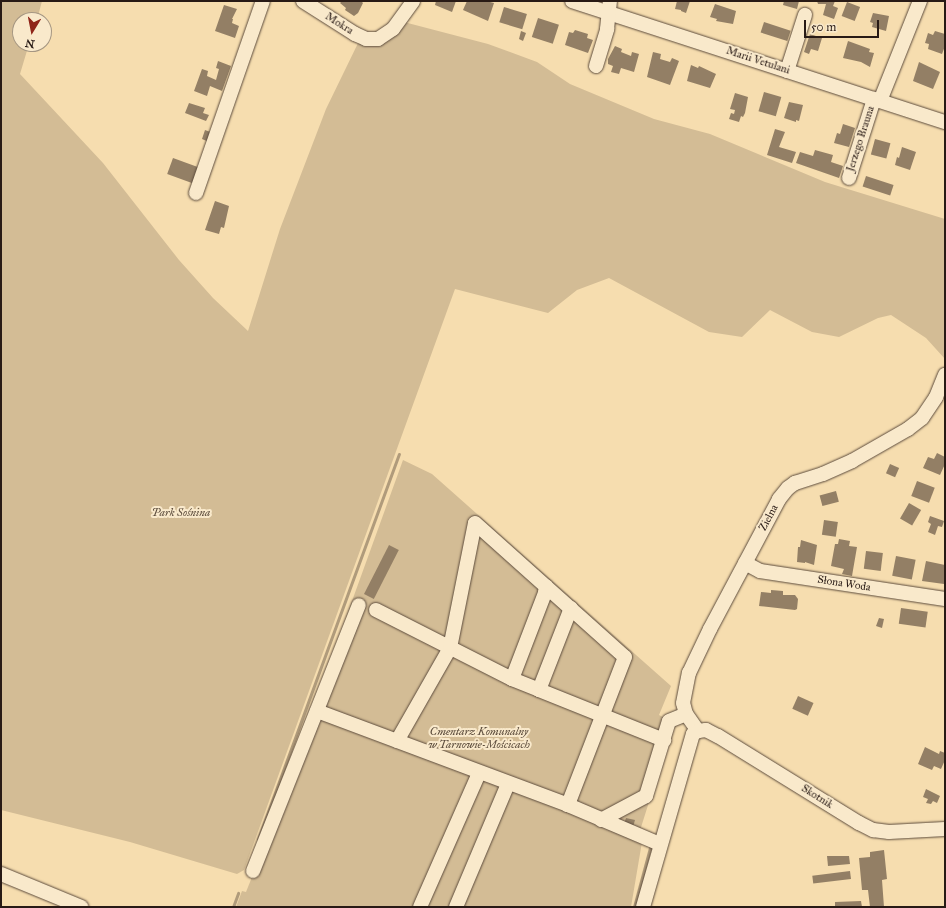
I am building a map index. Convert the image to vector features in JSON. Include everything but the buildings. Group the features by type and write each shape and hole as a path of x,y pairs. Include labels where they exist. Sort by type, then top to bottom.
{"street":[{"path":"196,192 263,1"},
{"name":"Mokra","path":"303,1 355,34 366,39 378,39 394,29 413,1"},
{"name":"Marii Vetulani","path":"572,1 609,7 787,71 945,122"},
{"name":"Jerzego Brauna","path":"849,178 877,100 920,1"},
{"path":"596,66 607,29 609,7"},
{"path":"787,71 805,15"},
{"name":"Zielna","path":"686,714 683,703 689,673 779,499 788,488 852,461 908,429 922,418 936,397 945,375"},
{"path":"397,741 450,648 475,523 625,657 568,805"},
{"name":"Słona Woda","path":"745,563 760,571 945,599"},
{"path":"512,679 545,593 546,586"},
{"path":"253,871 359,605"},
{"path":"539,690 571,608"},
{"path":"376,610 512,679 664,740"},
{"path":"317,711 508,784 568,805 660,844"},
{"path":"601,820 646,796 669,721 686,714 698,731 693,734 643,907"},
{"name":"Skotnik","path":"698,731 706,730 718,736 859,823 874,830 889,832 945,829"},
{"path":"420,907 479,773"},
{"path":"456,907 508,784"},
{"path":"1,874 82,907"}],"green space":[{"name":"Park Sośnina","path":"1,1 42,1 39,12 12,12 12,52 27,52 20,74 103,163 179,260 213,298 248,331 280,229 326,109 361,37 367,39 400,21 488,44 537,62 570,84 654,119 710,134 825,182 945,219 945,359 926,338 891,315 878,318 839,337 812,332 770,310 742,337 709,332 609,278 577,290 548,313 455,289 244,870 237,874 130,842 1,810"},
{"name":"Cmentarz Komunalny w Tarnowie-Mościcach","path":"403,460 432,474 671,686 659,715 674,723 637,840 642,842 631,907 236,907 242,891 246,892 254,872"}],"waterway":[{"path":"258,839 399,454"},
{"path":"634,907 651,844"},
{"path":"233,907 238,893"}]}
